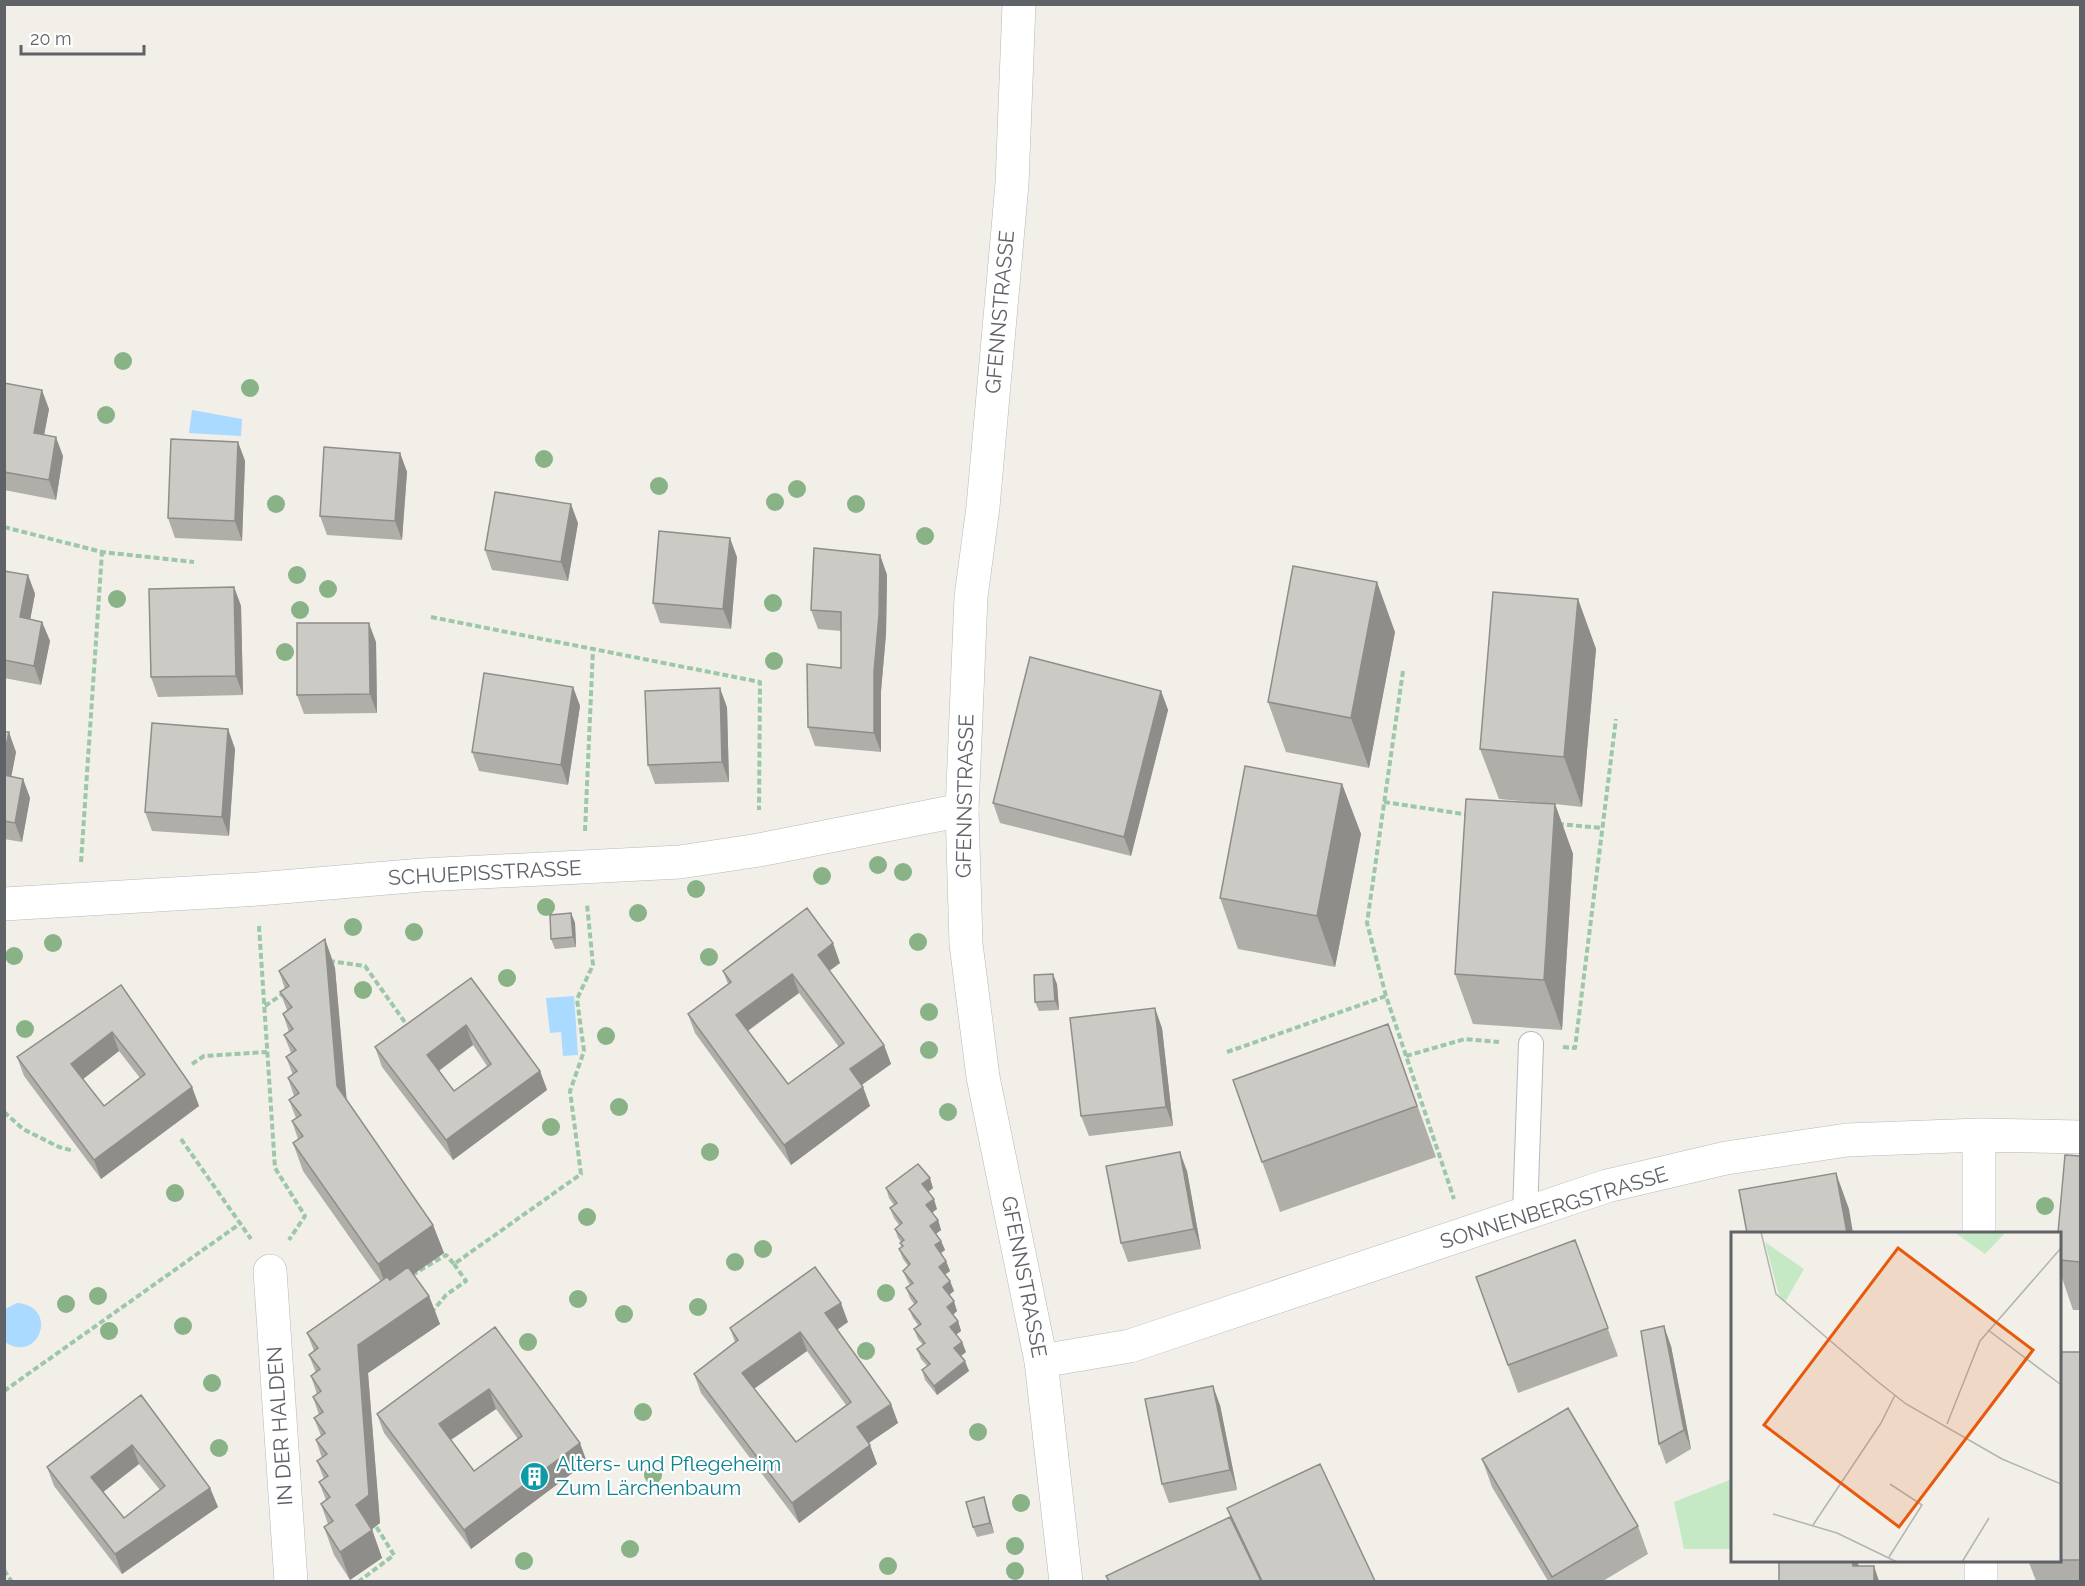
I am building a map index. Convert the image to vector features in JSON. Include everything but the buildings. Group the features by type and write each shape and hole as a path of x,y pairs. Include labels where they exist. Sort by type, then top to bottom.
{"street":[{"name":"GFENNSTRASSE","path":"1020,4 1012,184 983,507 971,597 962,810 966,944 983,1077 1041,1361 1066,1581"},
{"name":"SCHUEPISSTRASSE","path":"4,904 258,889 422,876 680,862 759,850 962,810"},
{"name":"SONNENBERGSTRASSE","path":"1041,1361 1130,1346 1607,1186 1726,1158 1847,1140 1979,1135 2080,1137"},
{"path":"1979,1135 1979,1232"},
{"name":"IN DER HALDEN","path":"270,1271 291,1581"},
{"path":"1981,1562 1981,1581"}],"lane":[{"path":"1525,1214 1531,1044"}],"path":[{"path":"4,527 102,552 194,562"},
{"path":"78,901 102,552"},
{"path":"431,617 760,682 759,850"},
{"path":"454,1264 580,1174 570,1091 584,1051 578,999 593,965 583,868 593,649"},
{"path":"1403,671 1367,923 1386,996 1465,1234"},
{"path":"1406,1056 1465,1039 1575,1048 1616,719"},
{"path":"1384,801 1481,816"},
{"path":"1547,823 1602,828"},
{"path":"181,1139 242,1224 270,1271 305,1216 275,1168 259,925"},
{"path":"321,967 330,960 364,966 411,1031"},
{"path":"264,1006 293,986"},
{"path":"1227,1052 1386,996"},
{"path":"192,1064 204,1056 267,1052"},
{"path":"4,1112 23,1130 59,1147 74,1150"},
{"path":"4,1391 242,1224"},
{"path":"412,1275 446,1255 466,1281 446,1295 431,1313 422,1319"},
{"path":"358,1581 393,1556 368,1514"},
{"path":"4,1570 12,1581"}],"green space":[{"path":"1731,1479 1731,1549 1684,1549 1674,1502"}],"water":[{"path":"192,410 242,419 241,436 189,433"},
{"path":"574,996 578,1055 563,1056 561,1032 550,1033 546,998"},
{"path":"17,1303 30,1306 38,1314 41,1323 40,1332 35,1341 27,1346 17,1347 5,1342 5,1309"}],"place":[{"name":"Alters- und Pflegeheim Zum Lärchenbaum","path":"535,1476"}]}
